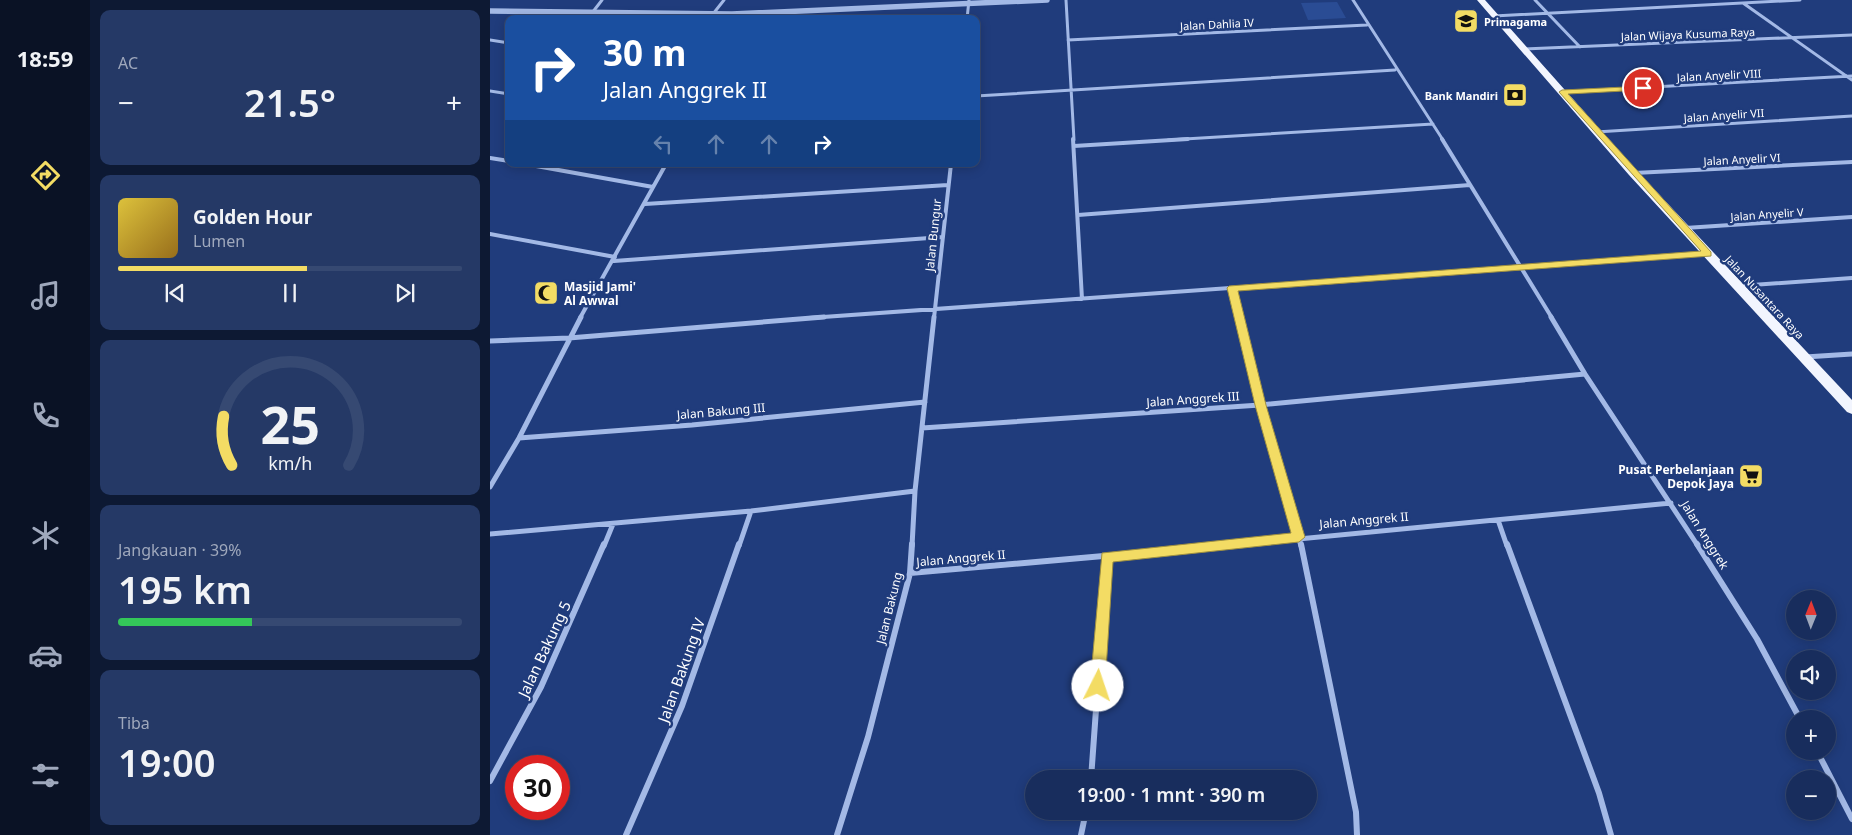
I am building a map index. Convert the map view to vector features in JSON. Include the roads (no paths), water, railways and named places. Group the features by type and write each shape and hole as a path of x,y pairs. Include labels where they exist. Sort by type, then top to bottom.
{"highway":[{"name":"Jalan Nusantara Raya","path":"1481,0 1633,173 1852,409"}],"street":[{"path":"592,13 602,0"},
{"path":"713,14 724,0"},
{"path":"490,11 713,14 1047,0"},
{"path":"1066,0 1082,299"},
{"name":"Jalan Anggrek","path":"1353,0 1366,25 1433,124 1497,227 1519,267 1585,374 1671,503 1757,639 1795,710"},
{"path":"1534,0 1580,47"},
{"path":"1738,0 1847,76"},
{"path":"1494,16 1800,0"},
{"path":"967,15 969,2"},
{"name":"Jalan Dahlia IV","path":"1068,40 1366,25"},
{"name":"Jalan Wijaya Kusuma Raya","path":"1524,49 1852,35"},
{"path":"490,40 505,42"},
{"path":"980,96 1395,70"},
{"name":"Jalan Anyelir VIII","path":"1562,92 1847,76 1852,78"},
{"path":"490,91 505,93"},
{"name":"Jalan Anyelir VII","path":"1596,132 1852,116"},
{"path":"1074,146 1433,124"},
{"path":"490,158 505,160"},
{"name":"Jalan Anyelir VI","path":"1633,173 1852,162"},
{"path":"542,167 653,187"},
{"path":"490,487 519,438 569,338 615,259 664,167"},
{"name":"Jalan Bungur","path":"933,319 951,167"},
{"path":"1078,215 1470,185"},
{"path":"645,204 948,186"},
{"name":"Jalan Anyelir V","path":"1684,228 1852,217"},
{"path":"490,234 615,259 943,237"},
{"path":"490,341 569,338 935,308 1708,254"},
{"path":"1738,286 1852,278"},
{"path":"1232,288 1260,405 1299,537 1356,812 1357,835"},
{"name":"Jalan Bakung","path":"837,835 868,737 910,573 915,491 933,319"},
{"path":"1804,357 1852,354"},
{"name":"Jalan Anggrek III","path":"922,428 1260,405 1585,374"},
{"name":"Jalan Bakung III","path":"519,438 924,402"},
{"path":"490,534 751,511 915,491"},
{"name":"Jalan Anggrek II","path":"910,573 1107,557 1299,537 1671,503"},
{"name":"Jalan Bakung IV","path":"626,835 682,706 751,511"},
{"path":"1498,520 1599,793 1611,835"},
{"name":"Jalan Bakung 5","path":"490,781 508,752 546,679 613,524"},
{"path":"1092,770 1107,557"},
{"path":"1822,760 1850,809 1852,820"},
{"path":"1081,835 1084,820"}],"place":[{"name":"Primagama","path":"1466,21"},
{"name":"Bank Mandiri","path":"1515,95"},
{"name":"Masjid Jami' Al Awwal","path":"546,293"},
{"name":"Pusat Perbelanjaan Depok Jaya","path":"1751,476"}]}
